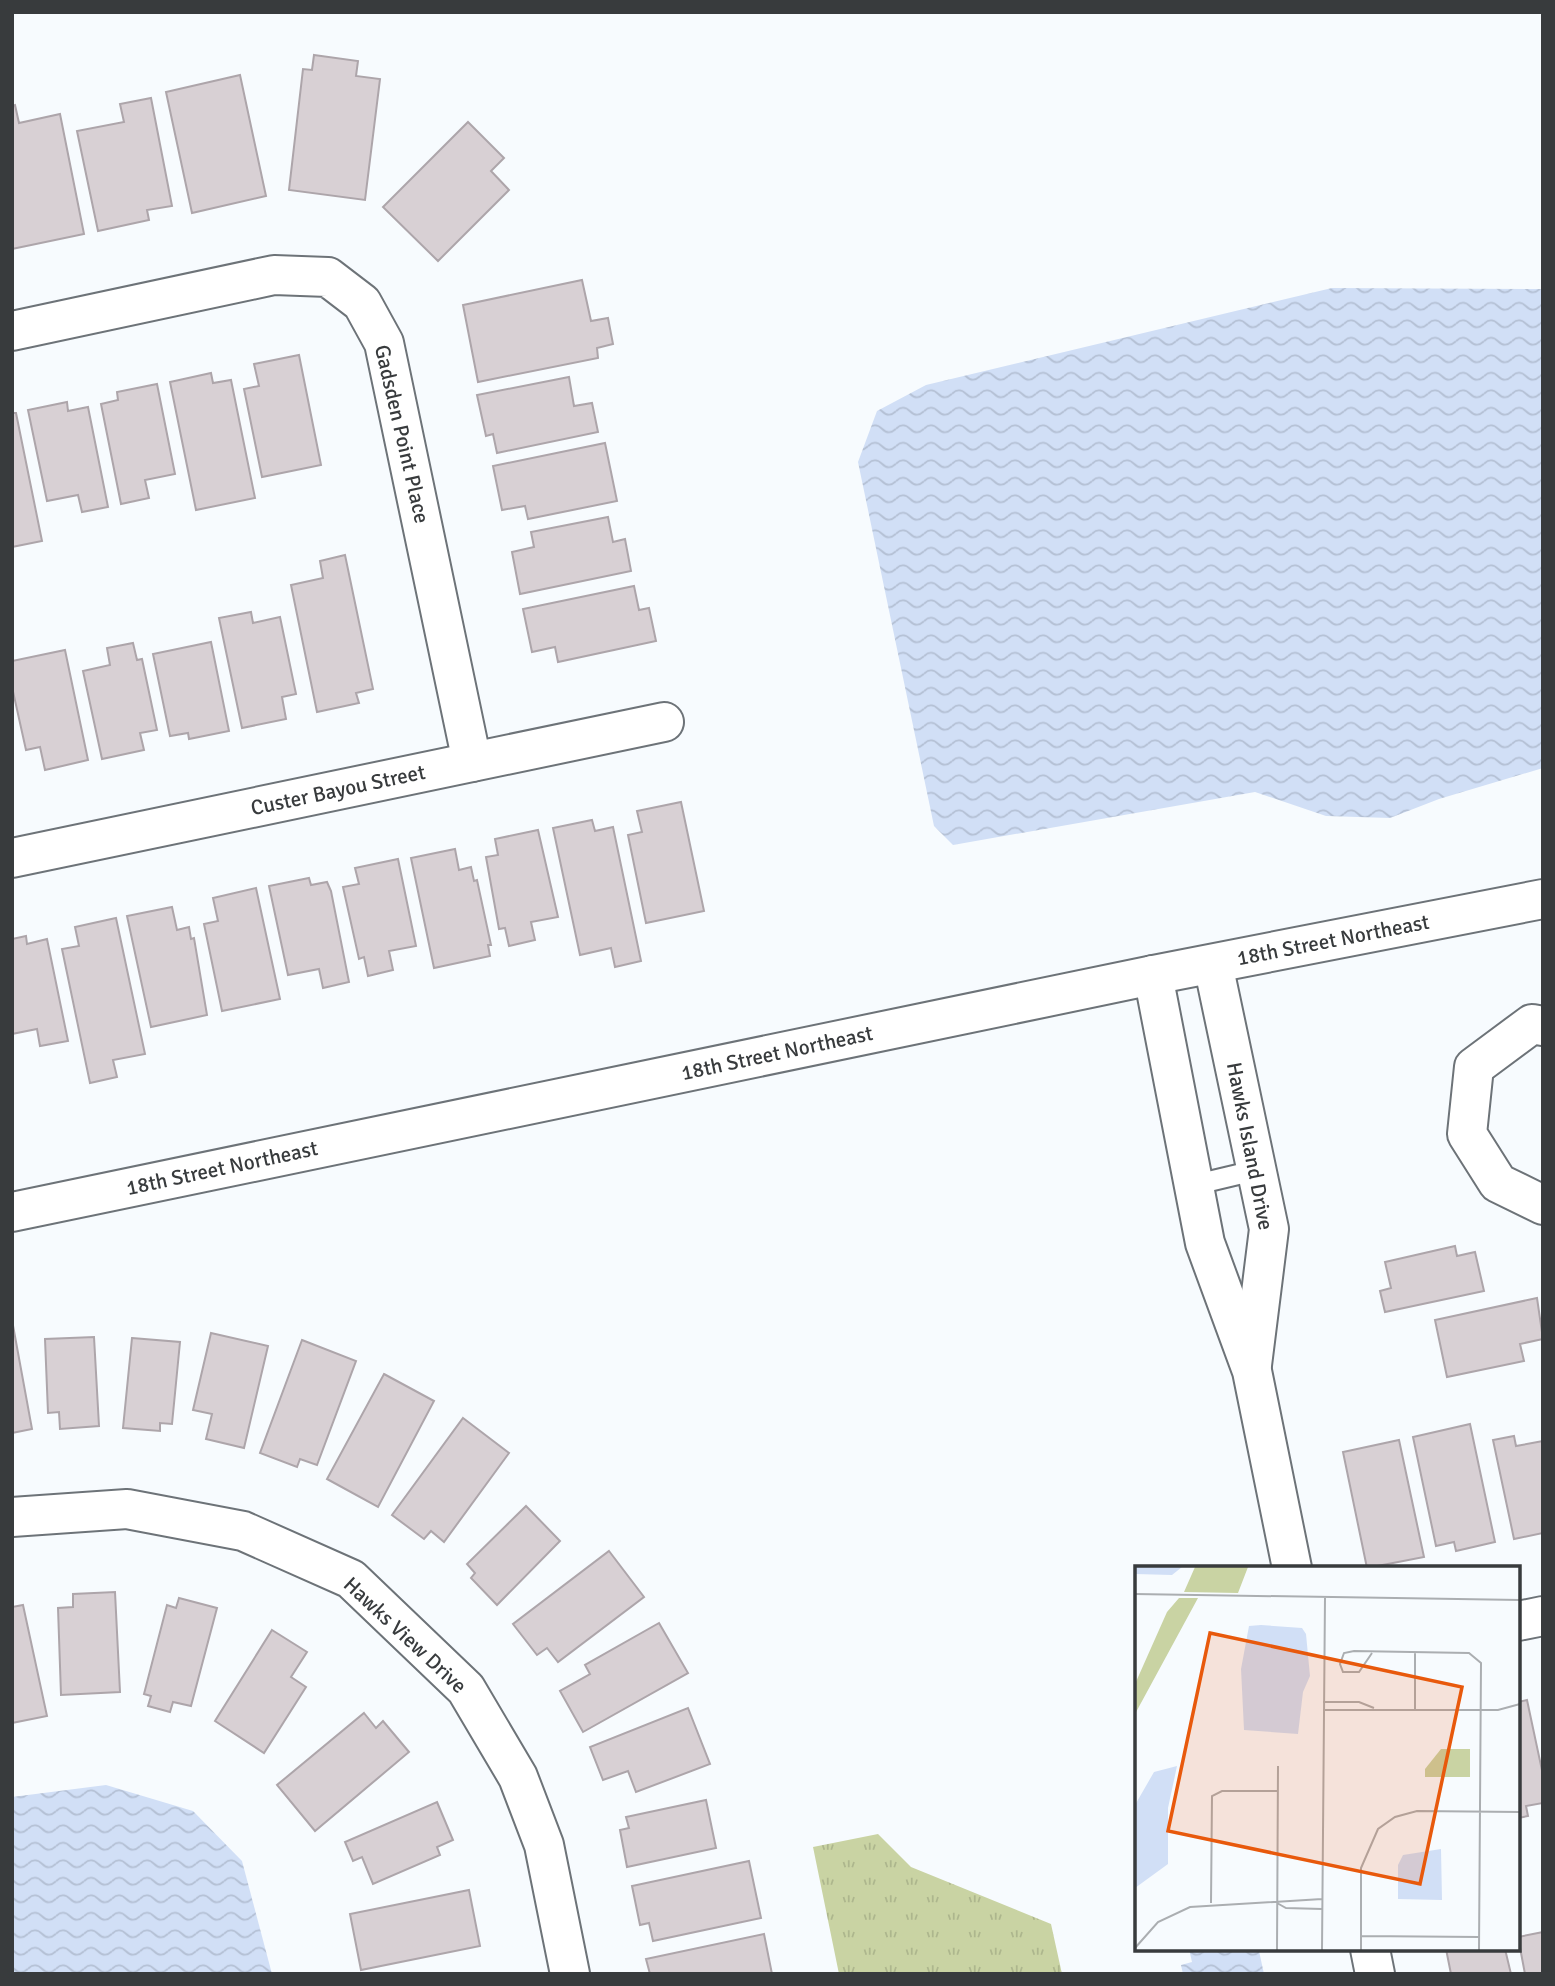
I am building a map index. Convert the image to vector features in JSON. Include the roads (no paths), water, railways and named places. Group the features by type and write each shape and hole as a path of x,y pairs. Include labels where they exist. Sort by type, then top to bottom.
{"street":[{"name":"Gadsden Point Place","path":"12,331 274,275 328,277 362,303 384,344 472,762"},
{"name":"Custer Bayou Street","path":"12,858 664,722"},
{"name":"18th Street Northeast","path":"12,1212 1153,975 1543,899"},
{"name":"Hawks Island Drive","path":"1213,964 1269,1229 1252,1371"},
{"name":"Hawks Island Drive","path":"1153,975 1205,1243 1252,1371 1292,1566"},
{"path":"1543,1026 1531,1024 1474,1067 1467,1134 1498,1183 1543,1205"},
{"name":"Hawks View Drive","path":"12,1517 127,1509 243,1531 351,1579 466,1689 519,1777 544,1845 570,1974"},
{"path":"1520,1621 1543,1616"},
{"path":"1370,1951 1375,1974"}],"lane":[{"path":"1194,1185 1257,1170"}],"water":[{"path":"1332,288 1543,289 1543,768 1439,799 1390,818 1326,816 1255,792 953,845 934,826 858,462 877,411 926,385"},
{"path":"106,1785 193,1811 242,1861 272,1974 12,1974 12,1797"},
{"path":"1189,1951 1259,1951 1264,1974 1183,1974 1181,1965 1192,1962"}]}
